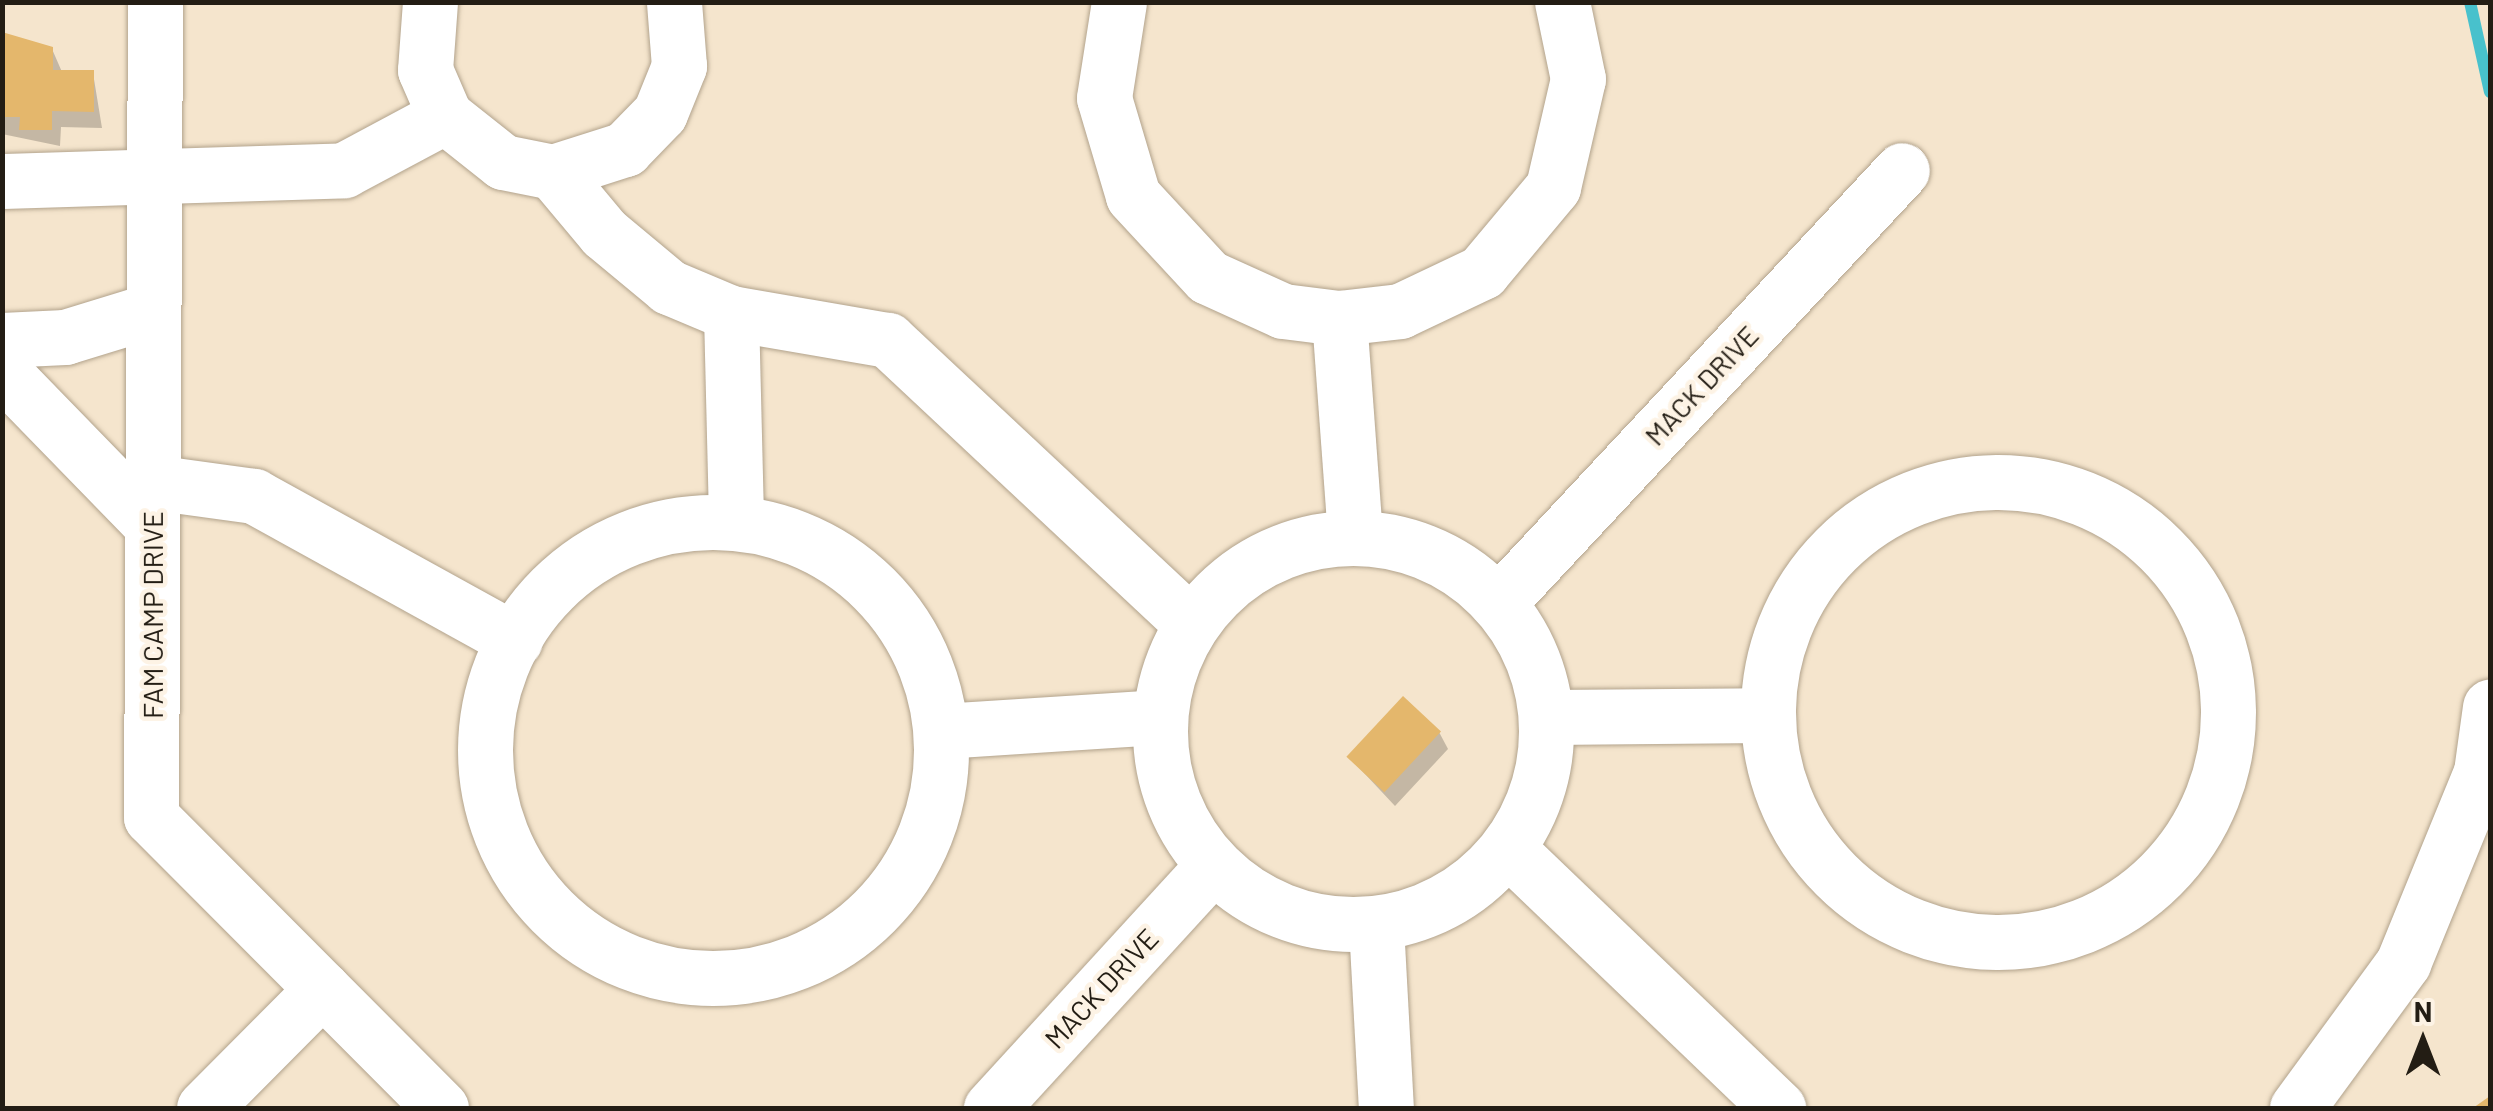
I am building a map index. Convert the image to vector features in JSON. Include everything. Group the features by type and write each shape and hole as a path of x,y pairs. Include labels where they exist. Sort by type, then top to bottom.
{"street":[{"name":"FAM CAMP DRIVE","path":"155,2 151,817 441,1108"},
{"path":"430,2 426,70 445,116 503,162 553,172 614,156 660,113 679,66 674,2"},
{"path":"1119,2 1104,98 1133,196 1208,277 1283,310 1340,318 1400,310 1482,272 1553,187 1578,78 1562,2"},
{"path":"2,181 153,181 344,170 445,116"},
{"name":"MACK DRIVE","path":"1500,601 1902,170"},
{"path":"553,172 604,233 669,287 731,313 888,340 1192,624"},
{"path":"2,340 65,337 153,310"},
{"path":"731,313 736,523"},
{"path":"1340,318 1356,536"},
{"path":"2,371 152,504 254,496 515,640"},
{"path":"1959,482 2054,486 2115,511 2172,558 2216,628 2231,724 2213,802 2176,861 2110,915 2039,940 1960,940 1882,912 1813,852 1780,792 1766,715 1777,640 1817,566 1884,510 1959,482"},
{"path":"736,523 823,548 882,594 927,666 942,731 934,816 911,867 873,914 814,956 751,974 659,972 584,940 527,885 495,825 482,747 496,671 515,640 540,598 588,556 659,527 736,523"},
{"path":"1356,536 1447,559 1500,601 1532,651 1549,716 1540,790 1509,850 1442,905 1376,925 1333,926 1267,906 1212,867 1164,785 1157,717 1192,624 1222,586 1288,546 1356,536"},
{"path":"2297,1108 2404,963 2486,772 2490,707"},
{"path":"1549,716 1766,715"},
{"path":"942,731 1157,717"},
{"path":"1509,850 1778,1108"},
{"name":"MACK DRIVE","path":"990,1108 1212,867"},
{"path":"1376,925 1386,1108"},
{"path":"204,1108 322,990"}],"building":[{"path":"2,32 53,47 53,70 94,70 94,112 52,111 52,130 19,130 20,117 2,117"},
{"path":"1403,696 1441,731 1384,792 1346,757"},
{"path":"2490,1096 2490,1108 2473,1108"}],"waterway":[{"path":"2470,2 2490,92"}]}
